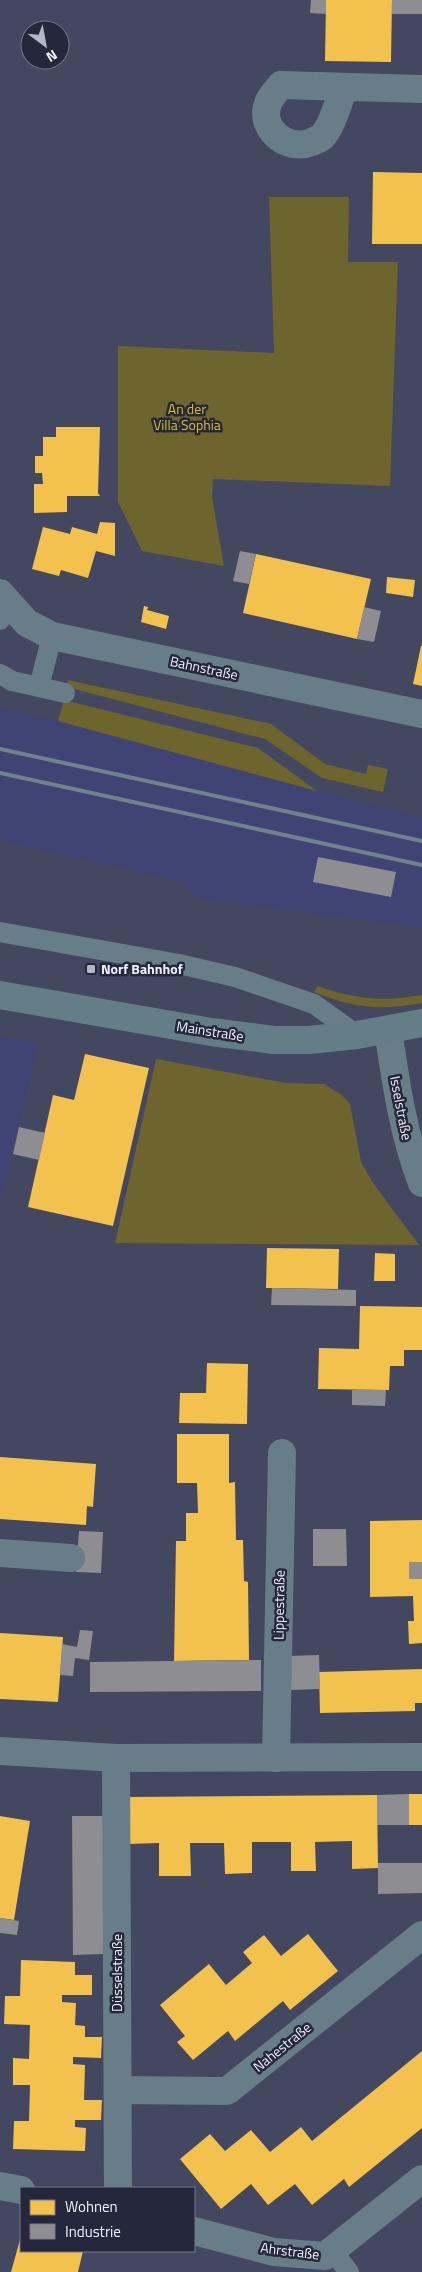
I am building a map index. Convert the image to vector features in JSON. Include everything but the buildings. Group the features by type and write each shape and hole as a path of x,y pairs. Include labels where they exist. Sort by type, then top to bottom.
{"street":[{"path":"344,88 422,89"},
{"name":"Bahnstraße","path":"2,604 27,623 52,636 422,714"},
{"name":"Mainstraße","path":"0,995 211,1032 274,1040 310,1040 388,1030 422,1023"},
{"name":"Isselstraße","path":"388,1030 401,1116 416,1152 422,1183"},
{"name":"Lippestraße","path":"276,1758 282,1452"},
{"path":"0,1553 71,1558"},
{"path":"0,1751 116,1758 422,1757"},
{"name":"Düsselstraße","path":"116,1758 118,2187"},
{"name":"Nahestraße","path":"118,2090 227,2091 422,1935"},
{"name":"Ahrstraße","path":"195,2231 274,2252 325,2256 422,2179"},
{"path":"0,2186 20,2190"}],"lane":[{"path":"39,687 52,636"},
{"path":"0,674 12,681 65,693"},
{"path":"0,932 179,964 236,977 314,1004 357,1034"},
{"path":"332,2250 349,2272"}],"shaded area":[{"path":"0,708 58,721 317,791 422,817 422,928 196,898 183,882 0,840"},
{"path":"0,1036 38,1043 0,1203"}],"green space":[{"name":"An der Villa Sophia","path":"269,197 349,197 348,262 398,262 390,486 213,479 212,497 224,566 142,551 118,502 118,346 274,353"},
{"path":"68,680 271,724 325,764 366,774 368,765 388,769 383,792 322,778 265,739 67,687"},
{"path":"64,700 258,748 317,791 58,721"},
{"path":"317,986 344,994 369,998 381,999 422,995 422,1003 393,1007 354,1005 314,992"},
{"path":"156,1059 286,1083 324,1084 342,1095 350,1104 361,1162 373,1183 419,1245 115,1243"}],"railway":[{"path":"0,749 422,841"},
{"path":"0,773 422,865"}],"place":[{"name":"Norf Bahnhof","path":"91,969"}]}
